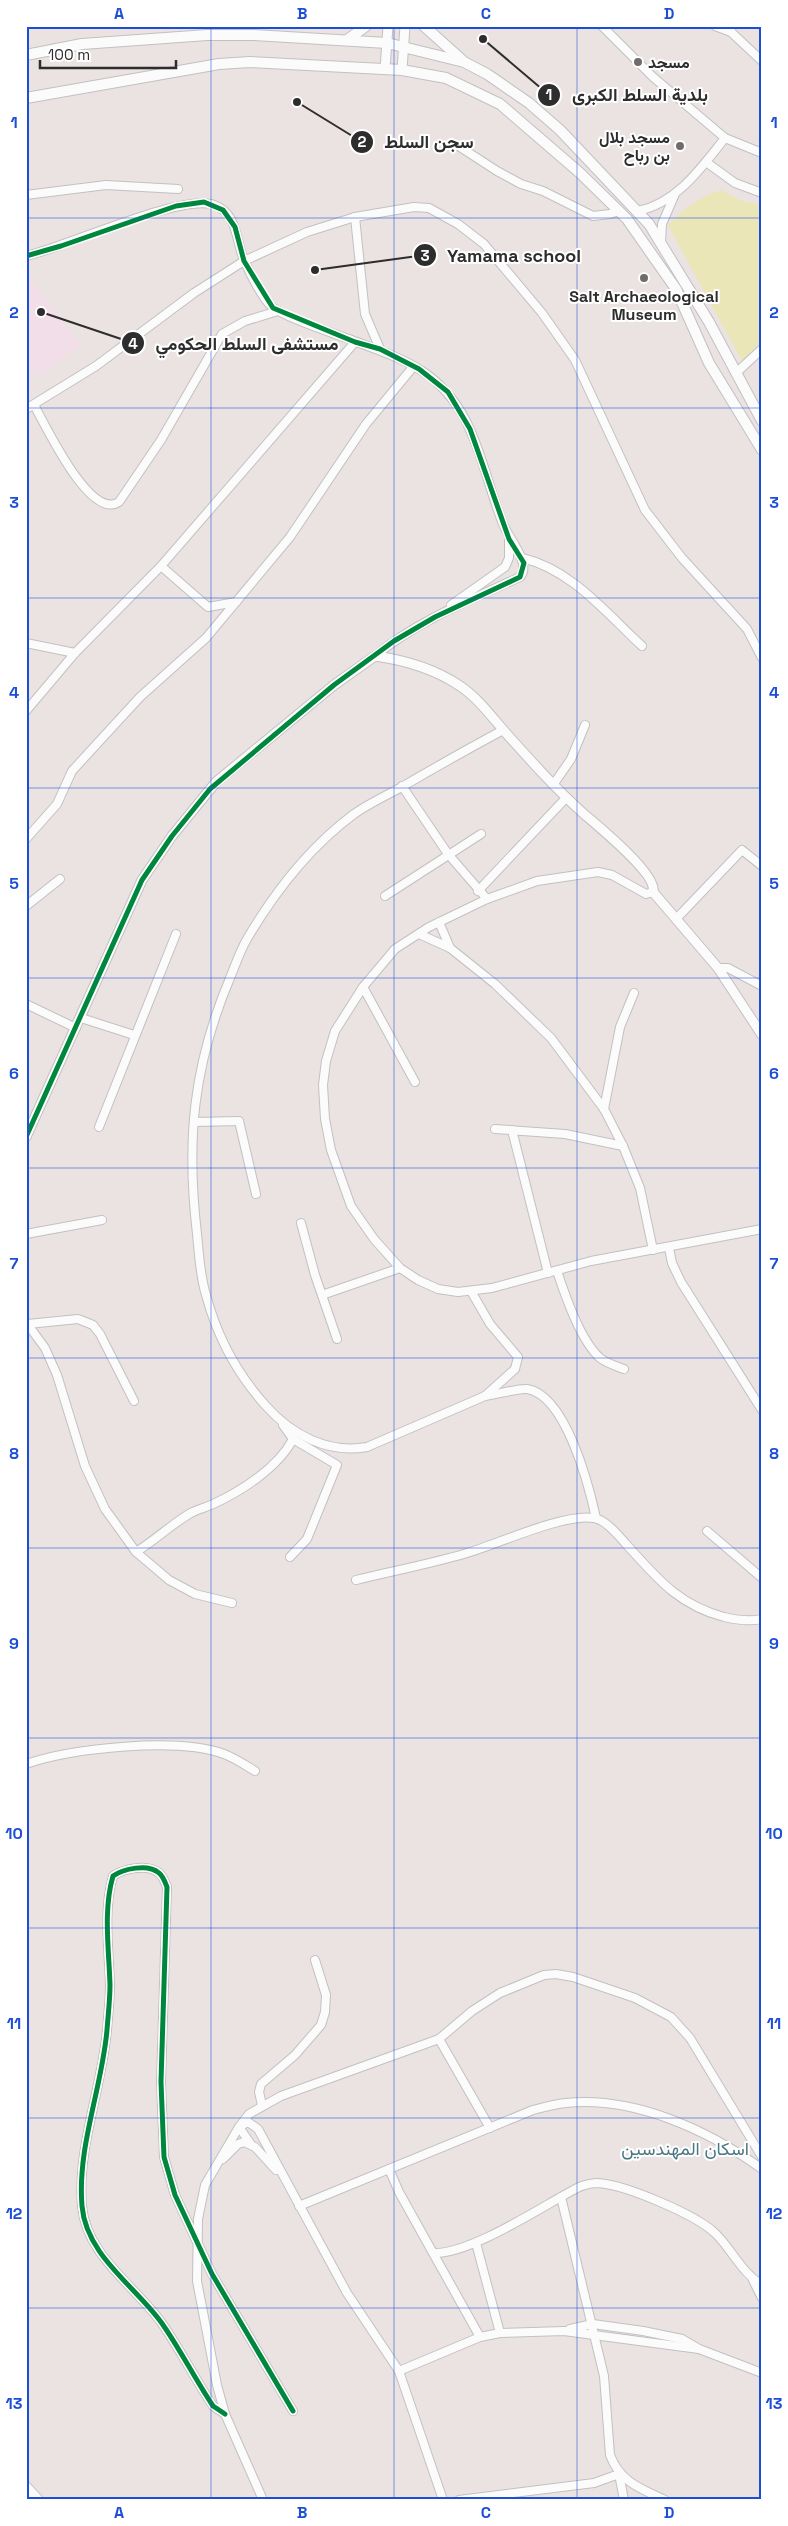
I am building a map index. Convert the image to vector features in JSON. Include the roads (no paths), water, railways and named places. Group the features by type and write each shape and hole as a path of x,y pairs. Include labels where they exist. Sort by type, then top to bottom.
{"main road":[{"path":"347,40 366,26"},
{"path":"424,26 464,62"},
{"path":"26,55 82,44 207,35 285,36 387,43 464,62 487,74 529,103 560,130 638,211 661,242 709,322 762,421"},
{"path":"26,98 219,64 250,62 385,68 446,78 500,104 580,173 618,210 660,264 676,289 709,363 762,450"},
{"path":"722,384 736,373"},
{"path":"27,2489 38,2500"}],"street":[{"path":"385,68 388,26"},
{"path":"402,70 404,26"},
{"path":"602,26 653,77 725,138 762,153"},
{"path":"715,26 731,29 762,61"},
{"path":"638,211 651,208 675,194 696,174 725,138"},
{"path":"457,145 521,184 543,191 592,216 610,214 618,210"},
{"path":"706,162 735,184 762,193"},
{"path":"26,195 106,185 178,190"},
{"path":"661,242 662,224 675,194"},
{"path":"26,256 61,246 159,210 204,202 214,204 230,217 244,261 269,304 278,311 355,342 380,349 414,366 448,392 466,421 509,539 522,558 524,569 520,577 435,617 394,641 334,685 216,782 142,880 81,1018 29,1124 26,1137"},
{"path":"26,409 96,366 194,293 244,261 307,232 355,217 414,207 429,208 458,224 484,244 542,313 575,360 645,510 682,558 747,629 762,658"},
{"path":"355,217 365,314 380,349"},
{"path":"34,405 77,479 95,499 112,506 119,502 161,440 222,334 239,323 278,311"},
{"path":"26,711 75,653 161,566 355,342"},
{"path":"736,373 762,349"},
{"path":"26,838 57,804 72,771 140,697 206,638 294,532 366,424 414,366"},
{"path":"435,617 505,567 509,558 509,539"},
{"path":"522,558 545,564 570,580 642,646"},
{"path":"161,566 208,607 236,602"},
{"path":"26,643 75,653"},
{"path":"375,656 397,660 436,672 471,694 553,785 623,848 654,885 653,892 718,968 762,1035"},
{"path":"553,785 571,759 585,725"},
{"path":"290,1557 306,1539 337,1466 293,1439 236,1368 205,1294 194,1211 191,1163 196,1085 204,1049 223,994 246,940 307,857 330,834 356,813 503,730"},
{"path":"402,786 448,854 478,891 487,899"},
{"path":"478,891 566,798"},
{"path":"385,896 481,834"},
{"path":"676,919 742,850 762,866"},
{"path":"653,892 646,894 612,875 584,872 537,881 487,899 439,922 396,948 363,986 335,1031 326,1061 323,1085 325,1119 331,1150 352,1206 374,1239 400,1268 418,1280 438,1289 458,1292 492,1288 591,1261 669,1248 762,1229"},
{"path":"26,906 60,879"},
{"path":"439,922 450,948"},
{"path":"99,1127 134,1035 176,934"},
{"path":"419,934 450,948 495,984 551,1038 604,1109 623,1146 640,1188 653,1250"},
{"path":"718,968 728,968 762,986"},
{"path":"363,986 415,1082"},
{"path":"604,1109 620,1027 634,992"},
{"path":"26,1004 76,1028"},
{"path":"81,1018 134,1035"},
{"path":"194,1122 239,1121 256,1194"},
{"path":"495,1129 565,1134 623,1146"},
{"path":"512,1130 548,1273"},
{"path":"26,1234 102,1220"},
{"path":"301,1224 337,1339"},
{"path":"669,1248 672,1263 680,1282 762,1410"},
{"path":"322,1295 400,1268"},
{"path":"557,1271 564,1291 592,1348 600,1358 624,1369"},
{"path":"470,1291 490,1324 518,1357 515,1369 485,1396"},
{"path":"27,1323 78,1319 93,1325 100,1334 134,1402"},
{"path":"27,1323 45,1348 57,1375 85,1466 105,1509 136,1552 169,1580 194,1594 232,1603"},
{"path":"282,1424 308,1439 338,1449 351,1450 366,1447 485,1396 527,1389 550,1402 560,1415 590,1487 596,1518"},
{"path":"136,1552 189,1514 227,1496 255,1478 287,1451 293,1439"},
{"path":"356,1580 467,1553 548,1525 584,1518 596,1518 612,1529 656,1578 682,1600 707,1612 730,1618 752,1621 762,1619"},
{"path":"706,1531 762,1578"},
{"path":"26,1764 105,1748 182,1747 224,1754 255,1771"},
{"path":"225,2414 213,2406 150,2306 119,2276 101,2252 90,2234 82,2208 84,2167 95,2095 104,2058 107,2029 110,1987 108,1928 110,1885 112,1876 125,1870 152,1869 160,1873 166,1887 161,2082 164,2157 175,2195 212,2274 293,2410"},
{"path":"315,1960 326,1995 325,2012 321,2024 295,2055 261,2084 259,2092 262,2105 255,2115 256,2127 347,2293 399,2372 443,2500"},
{"path":"263,2500 225,2414 217,2385 196,2281 198,2220 205,2185 239,2128 249,2114 262,2105 310,2084 440,2039 472,2011 500,1992 544,1975 573,1977 635,1998 671,2017 690,2038 762,2157"},
{"path":"440,2039 490,2128"},
{"path":"299,2206 532,2110 567,2103 608,2105 662,2115 740,2153 762,2169"},
{"path":"239,2128 248,2122 256,2127"},
{"path":"239,2128 250,2143 282,2176"},
{"path":"205,2185 218,2166 238,2144 250,2143"},
{"path":"389,2169 480,2338"},
{"path":"433,2253 449,2252 476,2242 588,2183 599,2183 651,2199 711,2228 753,2280 762,2298"},
{"path":"561,2197 604,2376 610,2456 619,2474 624,2500"},
{"path":"476,2242 500,2333"},
{"path":"753,2280 762,2285"},
{"path":"564,2331 593,2324 682,2339 699,2349 762,2372"},
{"path":"399,2372 480,2338 500,2333 564,2331 699,2349"},
{"path":"459,2500 594,2483 619,2474"},
{"path":"619,2474 633,2485 666,2500"}],"place":[{"name":"بلدية السلط الكبرى","path":"483,39"},
{"name":"مسجد","path":"638,62"},
{"name":"سجن السلط","path":"297,102"},
{"name":"مسجد بلال بن رباح","path":"680,146"},
{"name":"Yamama school","path":"315,270"},
{"name":"Salt Archaeological Museum","path":"644,278"},
{"name":"مستشفى السلط الحكومي","path":"41,312"}],"district":[{"name":"اسكان المهندسين","path":"685,2149"}]}
